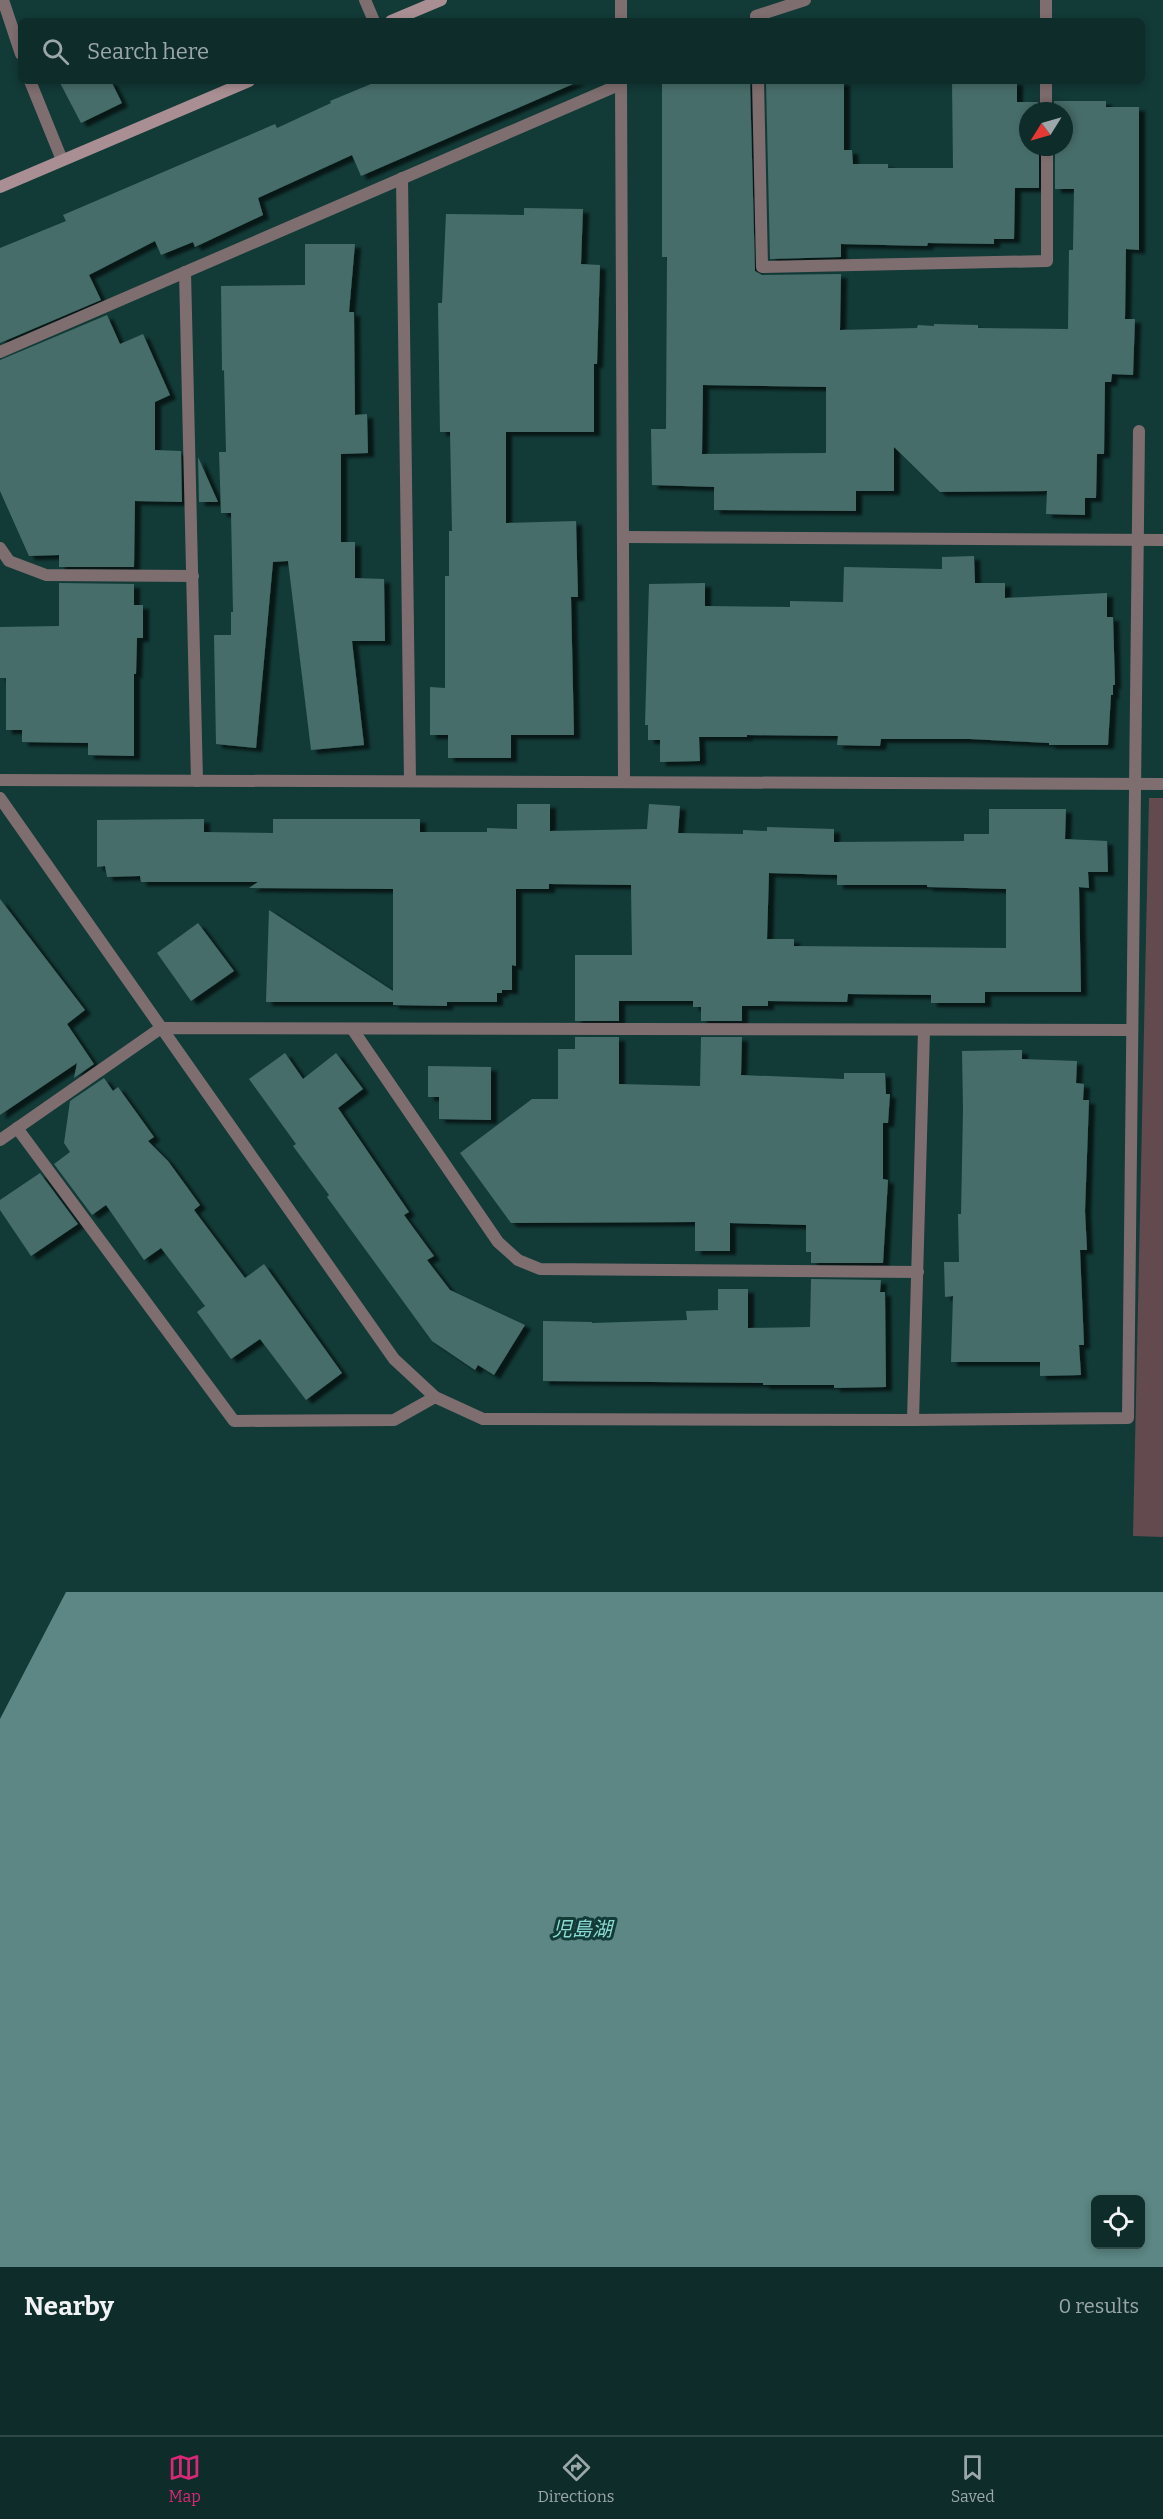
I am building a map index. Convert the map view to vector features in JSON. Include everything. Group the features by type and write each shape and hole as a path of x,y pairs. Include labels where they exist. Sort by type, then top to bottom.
{"street":[{"path":"3,0 18,45"},
{"path":"364,0 373,18"},
{"path":"398,18 441,0"},
{"path":"621,0 621,18"},
{"path":"756,18 756,16 805,0"},
{"path":"1046,0 1046,18"},
{"path":"31,84 62,160"},
{"path":"0,187 242,84"},
{"path":"0,352 616,84"},
{"path":"621,84 624,782"},
{"path":"758,84 762,267 1047,261 1047,156"},
{"path":"1046,84 1046,102"},
{"path":"402,178 410,781"},
{"path":"185,272 197,781"},
{"path":"0,798 394,1359 435,1397 483,1419 1128,1418 1139,431"},
{"path":"623,537 1163,540"},
{"path":"0,548 9,561 46,575 193,576"},
{"path":"0,780 1163,784"},
{"path":"0,1140 161,1028 1132,1030"},
{"path":"353,1030 498,1242 518,1260 525,1263 540,1269 918,1272"},
{"path":"914,1420 924,1030"},
{"path":"17,1128 234,1421 394,1420 435,1397"}],"shaded area":[{"path":"1149,798 1163,798 1163,1537 1133,1536"}],"water":[{"name":"児島湖","path":"66,1592 1163,1592 1163,2267 0,2267 0,1719"}],"building":[{"path":"61,84 112,84 122,103 81,123"},
{"path":"371,84 573,84 361,176 352,155 258,198 263,215 195,247 193,242 161,255 155,241 89,275 101,300 0,343 0,248 66,221 63,215 275,124 277,128 331,103 330,101"},
{"path":"662,84 750,84 755,271 762,275 841,274 840,330 917,328 918,325 934,326 934,324 978,325 978,328 1068,329 1069,250 1073,250 1074,189 1055,189 1055,156 1073,156 1073,102 1054,101 1106,101 1106,107 1139,107 1139,250 1126,249 1125,319 1135,319 1133,375 1112,374 1111,382 1105,382 1104,454 1097,454 1096,498 1085,498 1085,515 1046,514 1047,491 940,492 894,447 894,491 856,491 856,511 714,510 714,487 652,485 651,429 666,429 667,257 662,257","holes":["703,385 826,387 826,453 702,454"]},
{"path":"766,84 844,84 844,150 852,150 853,164 888,164 888,168 953,168 952,84 1017,84 1019,156 1039,156 1039,188 1015,188 1014,239 994,239 994,244 928,243 927,246 841,244 841,257 770,259"},
{"path":"524,208 583,209 581,264 600,265 597,364 594,364 594,432 506,432 506,523 576,521 578,597 571,597 574,735 511,735 511,758 448,758 448,735 430,735 430,687 445,688 445,576 449,576 449,531 452,531 450,432 440,432 438,303 442,303 446,214 524,215"},
{"path":"305,244 355,244 349,312 354,312 355,415 367,414 368,453 341,454 341,542 355,542 355,578 384,579 385,641 352,641 364,745 311,750 288,561 273,562 256,748 216,744 214,635 231,635 231,612 233,612 231,513 221,513 219,452 226,452 221,286 305,285"},
{"path":"107,315 120,344 143,334 170,395 155,402 155,450 181,451 182,502 135,501 134,567 59,567 59,555 29,556 0,491 0,360"},
{"path":"198,457 218,502 199,502"},
{"path":"974,556 975,583 1005,583 1005,598 1107,593 1107,617 1113,617 1115,685 1113,685 1113,695 1111,695 1108,745 1049,745 1049,743 970,739 881,739 880,746 837,745 838,736 747,735 747,737 699,737 700,761 660,762 660,740 648,740 648,725 645,725 649,584 705,583 705,606 790,607 790,601 843,602 844,567 942,569 942,557"},
{"path":"59,583 134,584 134,605 143,605 143,638 137,638 136,674 134,674 134,756 88,755 88,743 22,742 22,730 6,730 6,678 0,678 0,627 59,626"},
{"path":"517,804 550,804 550,831 647,829 649,804 680,806 678,833 743,834 743,830 767,831 767,827 834,829 834,842 964,841 964,834 989,834 989,809 1066,809 1065,839 1107,841 1108,872 1088,872 1089,888 1079,887 1081,992 985,992 985,1003 931,1003 931,995 848,994 847,1002 768,1001 768,1006 742,1006 742,1021 701,1021 701,1007 693,1007 693,1001 619,1001 619,1021 575,1021 575,955 632,955 631,885 549,884 549,889 516,889 516,966 512,965 512,990 502,990 502,993 497,993 497,1002 447,1002 447,1006 393,1005 393,1002 266,1002 269,910 393,991 393,889 249,888 258,882 141,882 140,876 107,877 105,866 97,867 97,820 204,819 204,832 273,833 273,819 420,819 420,832 487,832 487,828 517,829","holes":["769,873 837,875 837,885 927,885 927,887 1006,889 1006,948 794,946 794,939 767,939"]},
{"path":"0,899 85,1010 67,1024 94,1064 74,1078 77,1063 0,1115"},
{"path":"198,923 234,971 191,1001 157,953"},
{"path":"575,1037 619,1037 619,1084 700,1086 701,1037 742,1037 741,1075 844,1079 844,1073 885,1073 886,1094 890,1094 888,1123 883,1123 883,1179 888,1180 883,1263 811,1263 811,1252 806,1252 806,1225 730,1223 730,1251 695,1251 695,1222 511,1223 460,1153 532,1099 558,1099 558,1049 575,1049"},
{"path":"1022,1050 1022,1059 1077,1061 1076,1083 1084,1084 1083,1100 1089,1100 1085,1211 1087,1250 1080,1250 1084,1345 1079,1345 1081,1375 1040,1376 1040,1362 951,1362 953,1296 945,1297 944,1262 959,1262 958,1214 961,1214 963,1109 962,1051"},
{"path":"285,1053 303,1079 336,1053 363,1089 338,1108 409,1212 404,1215 434,1256 427,1260 450,1290 525,1325 494,1375 478,1365 475,1370 432,1341 327,1197 329,1195 293,1146 296,1144 249,1079"},
{"path":"428,1066 491,1067 491,1120 439,1119 439,1097 428,1097"},
{"path":"104,1078 113,1091 118,1087 154,1137 148,1141 168,1161 200,1205 194,1210 245,1278 264,1264 342,1373 306,1400 260,1339 231,1359 197,1312 205,1306 161,1248 144,1260 106,1205 92,1215 54,1164 70,1152 64,1143 70,1101"},
{"path":"40,1173 78,1224 31,1256 0,1210 0,1200"},
{"path":"811,1279 881,1280 880,1292 885,1292 886,1387 834,1388 834,1385 763,1385 763,1383 543,1381 543,1321 592,1323 687,1320 686,1311 718,1310 718,1289 748,1289 748,1328 810,1327"}]}
